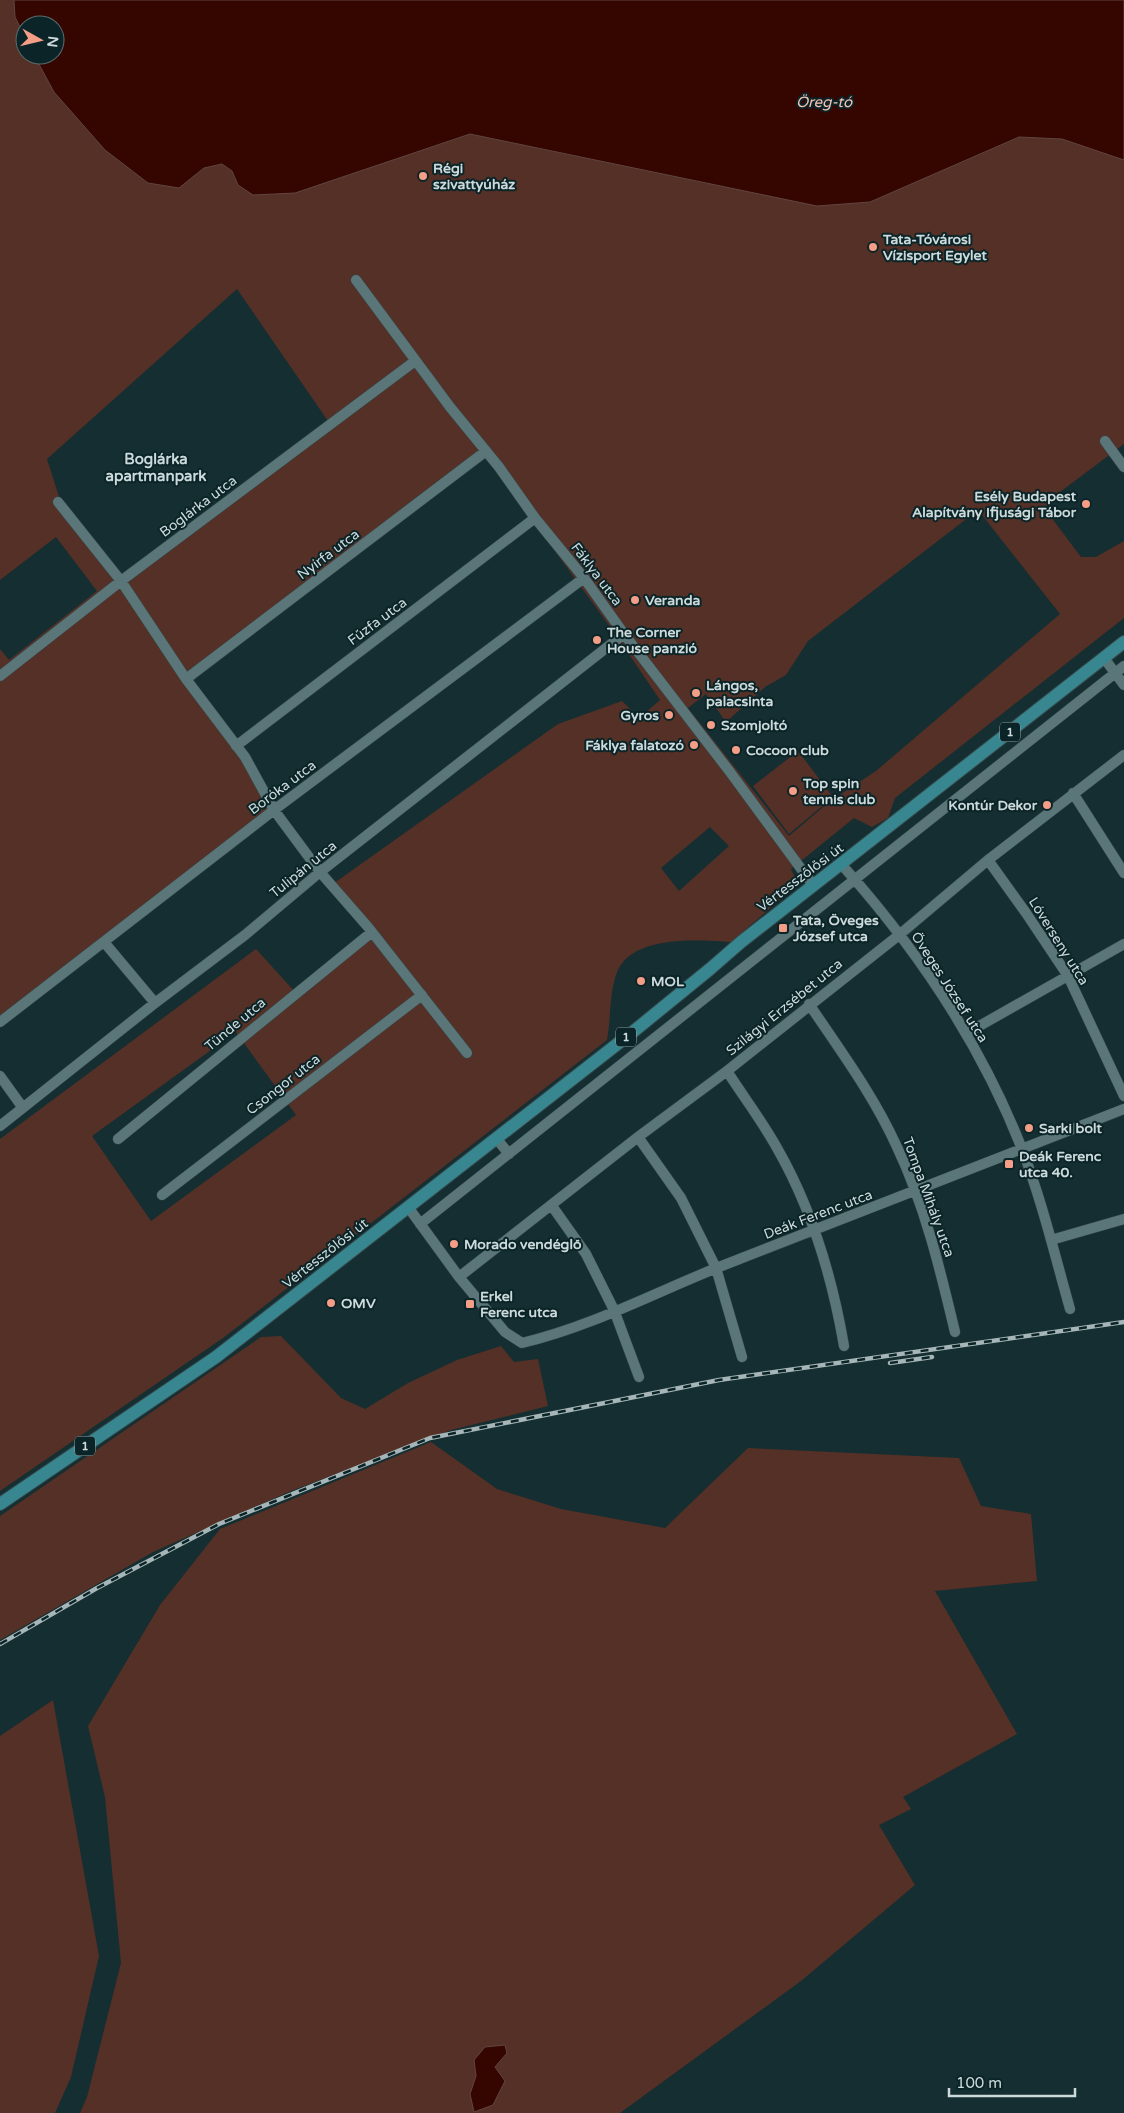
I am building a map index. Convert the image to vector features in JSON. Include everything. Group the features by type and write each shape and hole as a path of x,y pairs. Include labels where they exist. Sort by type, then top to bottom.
{"main road":[{"name":"Vértesszőlősi út","path":"0,1504 216,1357 634,1031 741,942 1124,642"}],"street":[{"name":"Fáklya utca","path":"356,280 415,361 486,451 535,518 584,578 813,885"},
{"name":"Boglárka utca","path":"0,676 121,581 415,361"},
{"path":"1105,441 1120,453 1124,467"},
{"name":"Nyírfa utca","path":"186,680 486,451"},
{"path":"58,502 121,581 186,680 257,777 274,810 320,872 372,932 467,1053"},
{"name":"Fűzfa utca","path":"236,746 535,518"},
{"name":"Boróka utca","path":"0,1022 274,810 584,578"},
{"name":"Tulipán utca","path":"0,1126 155,1003 245,935 320,872 624,634"},
{"path":"1104,658 1124,685"},
{"path":"420,1224 1124,666"},
{"name":"Szilágyi Erzsébet utca","path":"459,1277 638,1137 727,1071 899,934 988,860 1124,755"},
{"path":"1073,794 1124,872"},
{"name":"Lóverseny utca","path":"988,860 1068,976 1124,1096"},
{"name":"Öveges József utca","path":"842,864 899,934 967,1034 987,1072 1022,1149 1051,1240 1070,1309"},
{"name":"Tünde utca","path":"118,1139 372,932"},
{"path":"104,942 155,1003"},
{"path":"967,1034 1124,944"},
{"name":"Csongor utca","path":"162,1196 422,995"},
{"name":"Tompa Mihály utca","path":"809,1004 862,1084 897,1146 936,1251 955,1332"},
{"path":"727,1071 777,1148 816,1230 835,1295 844,1346"},
{"path":"0,1076 22,1108"},
{"name":"Deák Ferenc utca","path":"459,1277 505,1332 522,1343 544,1338 716,1268 1124,1109"},
{"path":"638,1137 681,1198 716,1268 742,1357"},
{"path":"496,1138 509,1154"},
{"path":"408,1206 459,1277"},
{"path":"552,1206 586,1254 614,1310 639,1376"},
{"path":"1051,1240 1124,1219"}],"shaded area":[{"path":"0,0 14,0 15,65 39,65 54,92 105,150 148,183 178,188 204,168 222,164 232,171 238,185 295,193 470,134 817,206 870,202 1019,137 1062,139 1124,160 1124,444 1052,498 1051,517 1081,557 1096,557 1124,541 1124,618 895,798 888,818 872,827 854,818 791,869 798,884 731,942 666,942 635,952 623,962 616,975 612,991 607,1040 223,1338 0,1491 0,1139 256,949 296,993 371,938 330,886 558,724 622,701 639,718 660,700 616,635 482,451 186,679 236,746 274,810 0,1023 0,649 9,660 97,591 56,537 0,580","holes":["237,289 328,421 123,576 60,500 47,459","978,510 1060,614 876,771 829,802 789,836 688,708 706,694 726,722 765,687 786,675 808,641","710,827 729,846 679,891 661,868","236,1032 296,1115 151,1221 92,1136"]},
{"name":"Top spin tennis club","path":"798,751 833,797 789,834 753,786"},
{"path":"281,1336 341,1398 365,1409 408,1383 457,1360 501,1346 514,1362 538,1359 548,1406 451,1430 291,1491 153,1552 0,1640 0,1516 261,1337"},
{"path":"431,1442 497,1489 561,1509 665,1528 748,1448 959,1458 981,1506 1031,1514 1037,1581 935,1591 1017,1734 903,1797 911,1809 879,1825 915,1885 801,1981 620,2113 80,2113 87,2097 121,1963 105,1797 88,1726 160,1605 220,1529"},
{"path":"53,1700 99,1956 71,2077 55,2113 0,2113 0,1736"}],"water":[{"name":"Öreg-tó","path":"14,0 1124,0 1124,160 1062,139 1019,137 870,202 817,206 470,134 295,193 253,195 238,185 232,171 222,164 204,168 179,188 148,183 105,150 54,92 39,65 65,65 65,15 15,15 15,17"},
{"path":"505,2045 507,2053 495,2067 505,2081 493,2105 474,2112 470,2094 476,2076 474,2060 485,2047"}],"railway":[{"path":"0,1644 97,1588 219,1524 430,1438 719,1380 1124,1322"},
{"path":"890,1363 932,1357"}],"place":[{"name":"Régi szivattyúház","path":"423,176"},
{"name":"Tata-Tóvárosi Vízisport Egylet","path":"873,247"},
{"name":"Esély Budapest Alapítvány Ifjusági Tábor","path":"1086,504"},
{"name":"Veranda","path":"635,600"},
{"name":"The Corner House panzió","path":"597,640"},
{"name":"Lángos, palacsinta","path":"696,693"},
{"name":"Gyros","path":"669,715"},
{"name":"Szomjoltó","path":"711,725"},
{"name":"Fáklya falatozó","path":"694,745"},
{"name":"Cocoon club","path":"736,750"},
{"name":"Top spin tennis club","path":"793,791"},
{"name":"Kontúr Dekor","path":"1047,805"},
{"name":"Tata, Öveges József utca","path":"783,928"},
{"name":"MOL","path":"641,981"},
{"name":"Sarki bolt","path":"1029,1128"},
{"name":"Deák Ferenc utca 40.","path":"1009,1164"},
{"name":"Morado vendéglő","path":"454,1244"},
{"name":"OMV","path":"331,1303"},
{"name":"Erkel Ferenc utca","path":"470,1304"}],"district":[{"name":"Boglárka apartmanpark","path":"156,468"}]}
